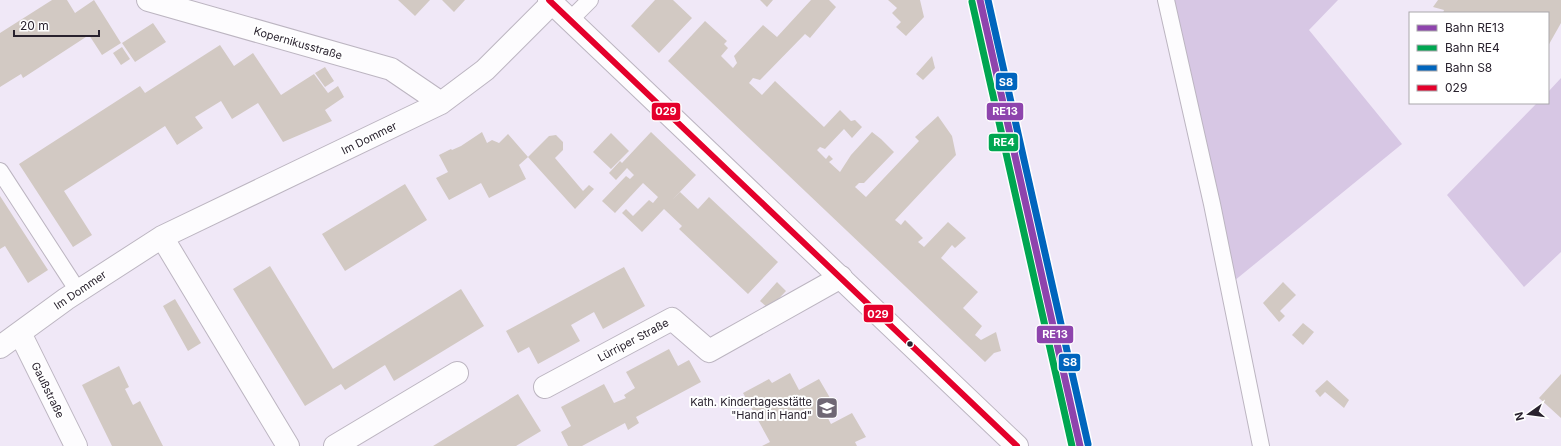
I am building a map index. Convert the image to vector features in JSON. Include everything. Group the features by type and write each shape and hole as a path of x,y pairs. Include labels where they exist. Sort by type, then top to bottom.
{"street":[{"name":"Kopernikusstraße","path":"148,0 391,69 441,103"},
{"name":"Im Dommer","path":"0,347 78,291 162,237 441,103 485,70 550,1"},
{"path":"550,1 1017,446"},
{"path":"162,237 288,446"},
{"name":"Lürriper Straße","path":"545,388 672,319 709,351 841,277"},
{"name":"Gaußstraße","path":"20,333 76,446"},
{"path":"335,446 457,373"}],"lane":[{"path":"570,20 590,0"},
{"path":"1166,0 1212,204 1261,446"},
{"path":"0,171 78,291"}],"shaded area":[{"path":"1174,0 1338,0 1309,30 1402,144 1234,281"},
{"path":"1561,78 1561,252 1524,287 1447,195 1536,104 1549,104 1549,91"}],"building":[{"path":"52,0 67,0 75,13 94,0 121,43 102,55 89,35 23,78 21,74 0,87 0,33"},
{"path":"398,0 430,0 415,16"},
{"path":"442,0 465,0 454,12"},
{"path":"655,0 673,0 692,18 659,53 631,26"},
{"path":"760,0 773,0 767,7"},
{"path":"811,0 829,0 836,7 810,38 805,34 760,80 753,78 749,83 762,95 775,81 824,127 840,110 851,121 855,120 862,127 852,138 844,129 825,149 820,147 817,150 826,159 829,155 833,159 829,162 840,172 851,155 872,132 881,139 894,152 864,183 859,183 855,187 866,197 919,141 915,137 938,116 952,136 956,155 895,220 901,225 905,220 923,238 918,242 924,247 948,222 966,238 955,248 952,245 941,258 978,292 963,308 982,326 975,335 981,340 996,332 1001,351 994,353 985,362 668,61 705,21 727,41 724,44 728,48 721,56 733,68 737,63 734,56 763,25 777,37"},
{"path":"888,0 920,0 924,17 906,36 896,27 901,22 892,13 897,8"},
{"path":"1438,0 1561,0 1561,23 1549,44 1549,12 1443,12 1444,10 1433,7"},
{"path":"153,23 166,42 135,62 122,43"},
{"path":"220,45 234,66 253,53 281,95 314,74 328,93 338,86 344,97 325,110 332,121 283,142 258,103 232,119 221,101 195,117 203,128 177,145 165,126 64,191 92,235 73,247 19,164 140,86 145,93"},
{"path":"122,47 130,59 121,65 113,53"},
{"path":"932,56 935,68 923,80 916,74"},
{"path":"325,67 334,81 325,87 315,73"},
{"path":"482,132 487,143 492,140 499,143 508,134 528,157 519,165 526,179 489,198 481,183 449,200 436,178 448,172 439,155 461,146"},
{"path":"651,132 696,175 673,199 680,192 698,209 709,197 778,262 748,294 679,229 682,226 664,209 642,232 622,213 626,209 633,216 649,200 653,203 658,197 643,183 615,213 602,201 626,176 630,179 634,175 627,168 616,180 609,173 620,161 622,163"},
{"path":"611,133 629,151 611,169 593,152"},
{"path":"556,135 563,142 563,150 555,158 583,191 589,185 594,189 575,209 528,157 549,136"},
{"path":"405,184 427,220 345,271 322,234"},
{"path":"0,196 48,270 28,283 5,246 0,249"},
{"path":"270,266 333,369 461,289 484,326 394,381 385,365 345,390 341,384 305,406 233,289"},
{"path":"624,267 645,306 603,329 594,312 571,325 580,341 538,364 529,347 518,353 506,331"},
{"path":"777,282 786,291 769,309 760,301"},
{"path":"1283,282 1296,295 1280,311 1285,316 1279,322 1263,303"},
{"path":"175,299 201,343 188,351 163,306"},
{"path":"1303,323 1314,332 1303,345 1292,335"},
{"path":"669,349 678,366 689,360 701,382 636,417 639,423 628,430 625,423 582,446 568,446 561,432 571,426 561,407 604,384 614,403 626,398 624,395 635,388 626,372"},
{"path":"119,366 129,387 125,389 133,405 140,401 163,446 112,446 82,385"},
{"path":"790,373 799,390 819,379 833,403 823,409 831,424 852,413 866,437 855,442 857,446 762,446 770,442 743,393 769,379 772,383"},
{"path":"1561,374 1561,418 1539,398"},
{"path":"1327,380 1349,400 1344,408 1325,392 1320,397 1315,391"},
{"path":"518,394 541,431 516,446 433,446"}],"rail line":[{"name":"RE13","path":"980,0 1080,446"},
{"name":"S8","path":"988,0 1088,444"},
{"name":"RE4","path":"972,2 1072,446"}],"transit line":[{"name":"029","path":"549,0 1017,446"}],"place":[{"name":"Kath. Kindertagesstätte \"Hand in Hand\"","path":"827,408"}]}
